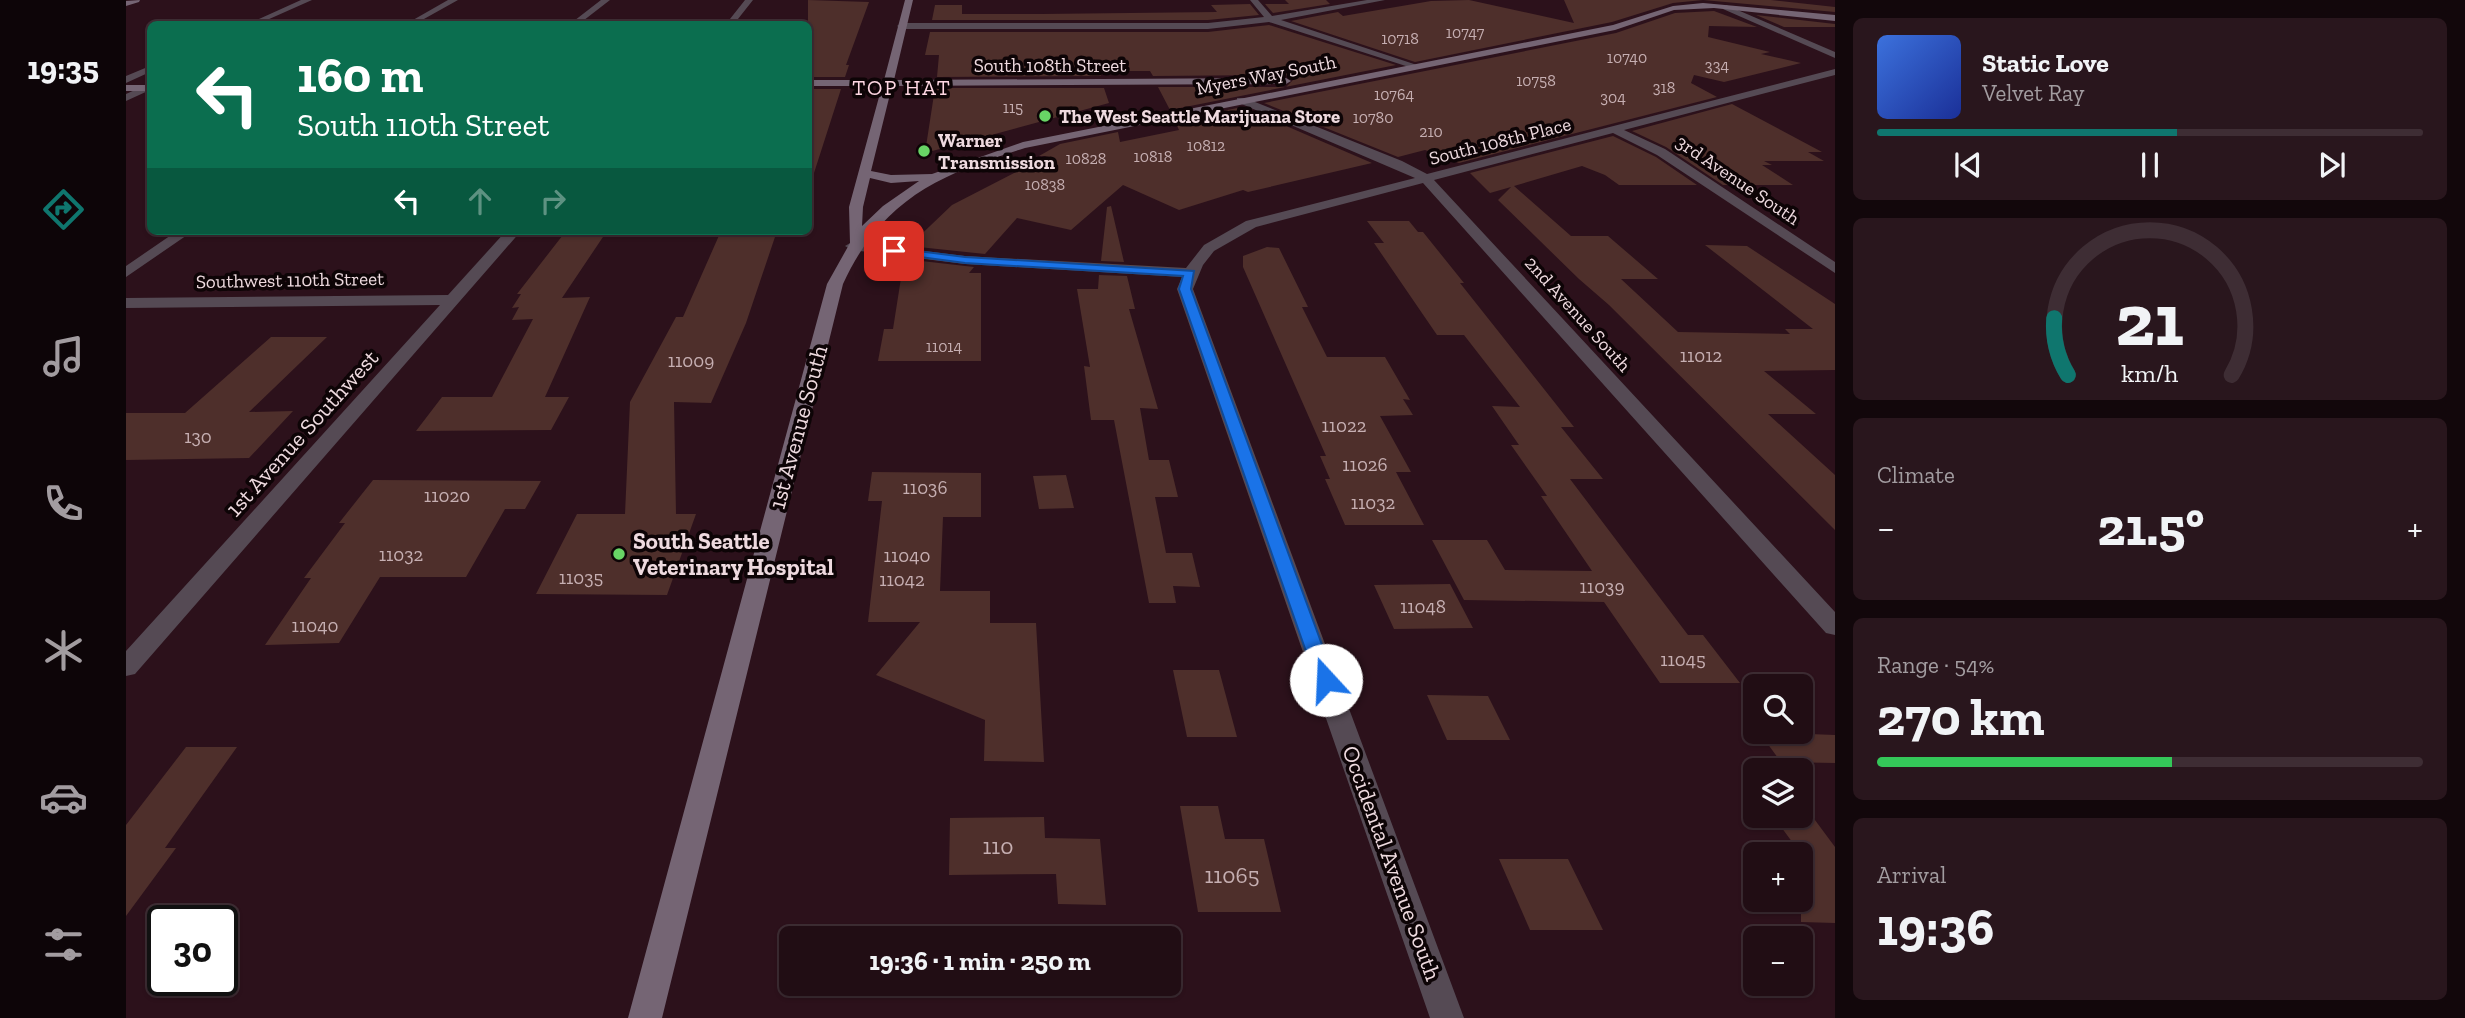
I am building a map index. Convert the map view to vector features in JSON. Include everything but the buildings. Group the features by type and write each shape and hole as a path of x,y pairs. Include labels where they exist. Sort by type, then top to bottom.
{"main road":[{"path":"126,4 136,0"},
{"name":"1st Avenue South","path":"645,1018 835,284 853,244 856,206 909,0"},
{"path":"1678,0 1715,6"},
{"path":"1654,13 1659,1 1835,18"},
{"name":"Myers Way South","path":"853,244 888,207 939,175 979,158 1023,145 1338,80 1615,27 1681,6 1715,6"},
{"path":"1772,28 1767,22 1770,17 1818,16"},
{"name":"South 108th Street","path":"812,83 1338,80"},
{"name":"South 108th Street","path":"1172,82 1233,85 1265,95"},
{"path":"126,88 147,88"},
{"path":"864,173 891,179 939,175"}],"street":[{"path":"259,21 307,0"},
{"path":"416,21 454,0"},
{"path":"578,21 606,0"},
{"path":"732,21 749,0"},
{"path":"1254,0 1270,19 1415,66"},
{"path":"901,26 1186,27 1270,19 1381,0"},
{"path":"1726,7 1835,55"},
{"path":"126,80 147,70"},
{"name":"South 108th Place","path":"1190,273 1204,250 1226,235 1251,224 1835,72"},
{"path":"126,98 147,88"},
{"name":"2nd Avenue South","path":"1241,100 1398,164 1425,178 1835,627"},
{"name":"3rd Avenue South","path":"1615,130 1661,152 1835,269"},
{"path":"126,273 180,235"},
{"name":"1st Avenue Southwest","path":"126,667 511,235"},
{"path":"853,244 965,260 1190,273"},
{"name":"Occidental Avenue South","path":"1190,273 1185,289 1447,1018"},
{"name":"Southwest 110th Street","path":"126,303 454,300"}],"place":[{"name":"The West Seattle Marijuana Store","path":"1045,116"},
{"name":"Warner Transmission","path":"924,151"},
{"name":"South Seattle Veterinary Hospital","path":"619,554"}],"district":[{"name":"TOP HAT","path":"902,87"}],"route":[{"path":"894,251 965,260 1190,273 1185,289 1326,680"}]}
